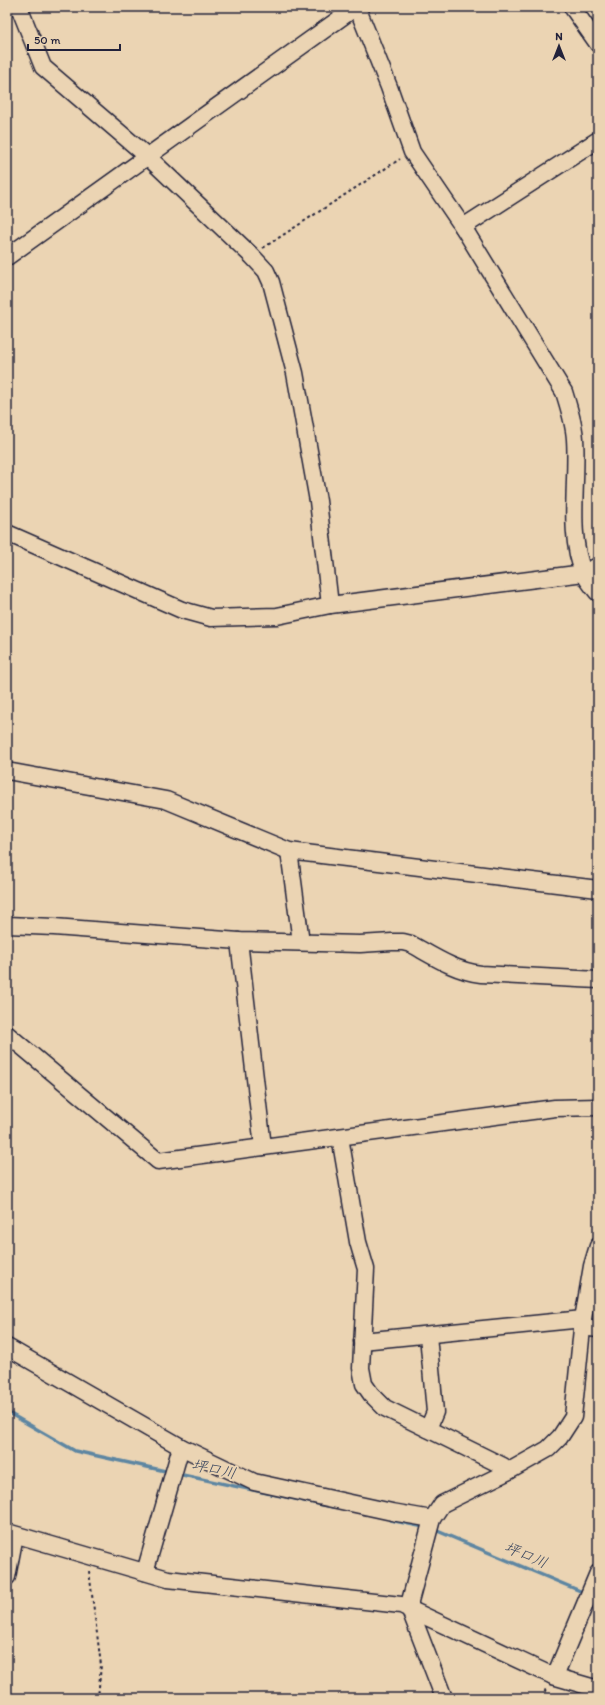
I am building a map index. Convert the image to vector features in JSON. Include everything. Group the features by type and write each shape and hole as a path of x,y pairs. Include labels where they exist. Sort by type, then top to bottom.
{"street":[{"path":"19,7 43,67 147,156 266,271 271,282 295,373 318,501 330,605"},
{"path":"7,257 356,7 389,87 412,152 463,227 564,392 571,413 575,440 575,528 577,551 591,570 598,593"},
{"path":"572,7 598,44"},
{"path":"463,227 598,140"},
{"path":"7,533 182,610 211,618 276,616 330,605 591,570"},
{"path":"7,771 166,800 289,851 598,889"},
{"path":"289,851 301,942"},
{"path":"7,925 54,927 239,941 360,944 403,942 411,944 466,972 598,980"},
{"path":"239,941 264,1147"},
{"path":"7,1034 158,1161 555,1108 598,1107"},
{"path":"340,1137 358,1242 366,1269 361,1368 364,1384 371,1394 385,1408 503,1466 509,1471"},
{"path":"444,1698 410,1610 410,1601 432,1519 442,1504 509,1471 548,1449 560,1437 573,1417 588,1325 592,1266 598,1246"},
{"path":"362,1341 428,1335 588,1325"},
{"path":"428,1335 436,1412 428,1429"},
{"path":"7,1347 181,1448 254,1482 392,1512 432,1519"},
{"path":"145,1572 181,1448"},
{"path":"7,1577 11,1533 168,1579 401,1605 552,1676 598,1689"},
{"path":"552,1676 557,1671 598,1574"}],"path":[{"path":"252,256 412,152"},
{"path":"87,1556 101,1665 98,1698"}],"waterway":[{"name":"坪口川","path":"7,1412 75,1451 170,1472"},
{"name":"坪口川","path":"178,1474 333,1507"},
{"name":"坪口川","path":"390,1520 424,1527"},
{"name":"坪口川","path":"435,1530 585,1593"}]}
